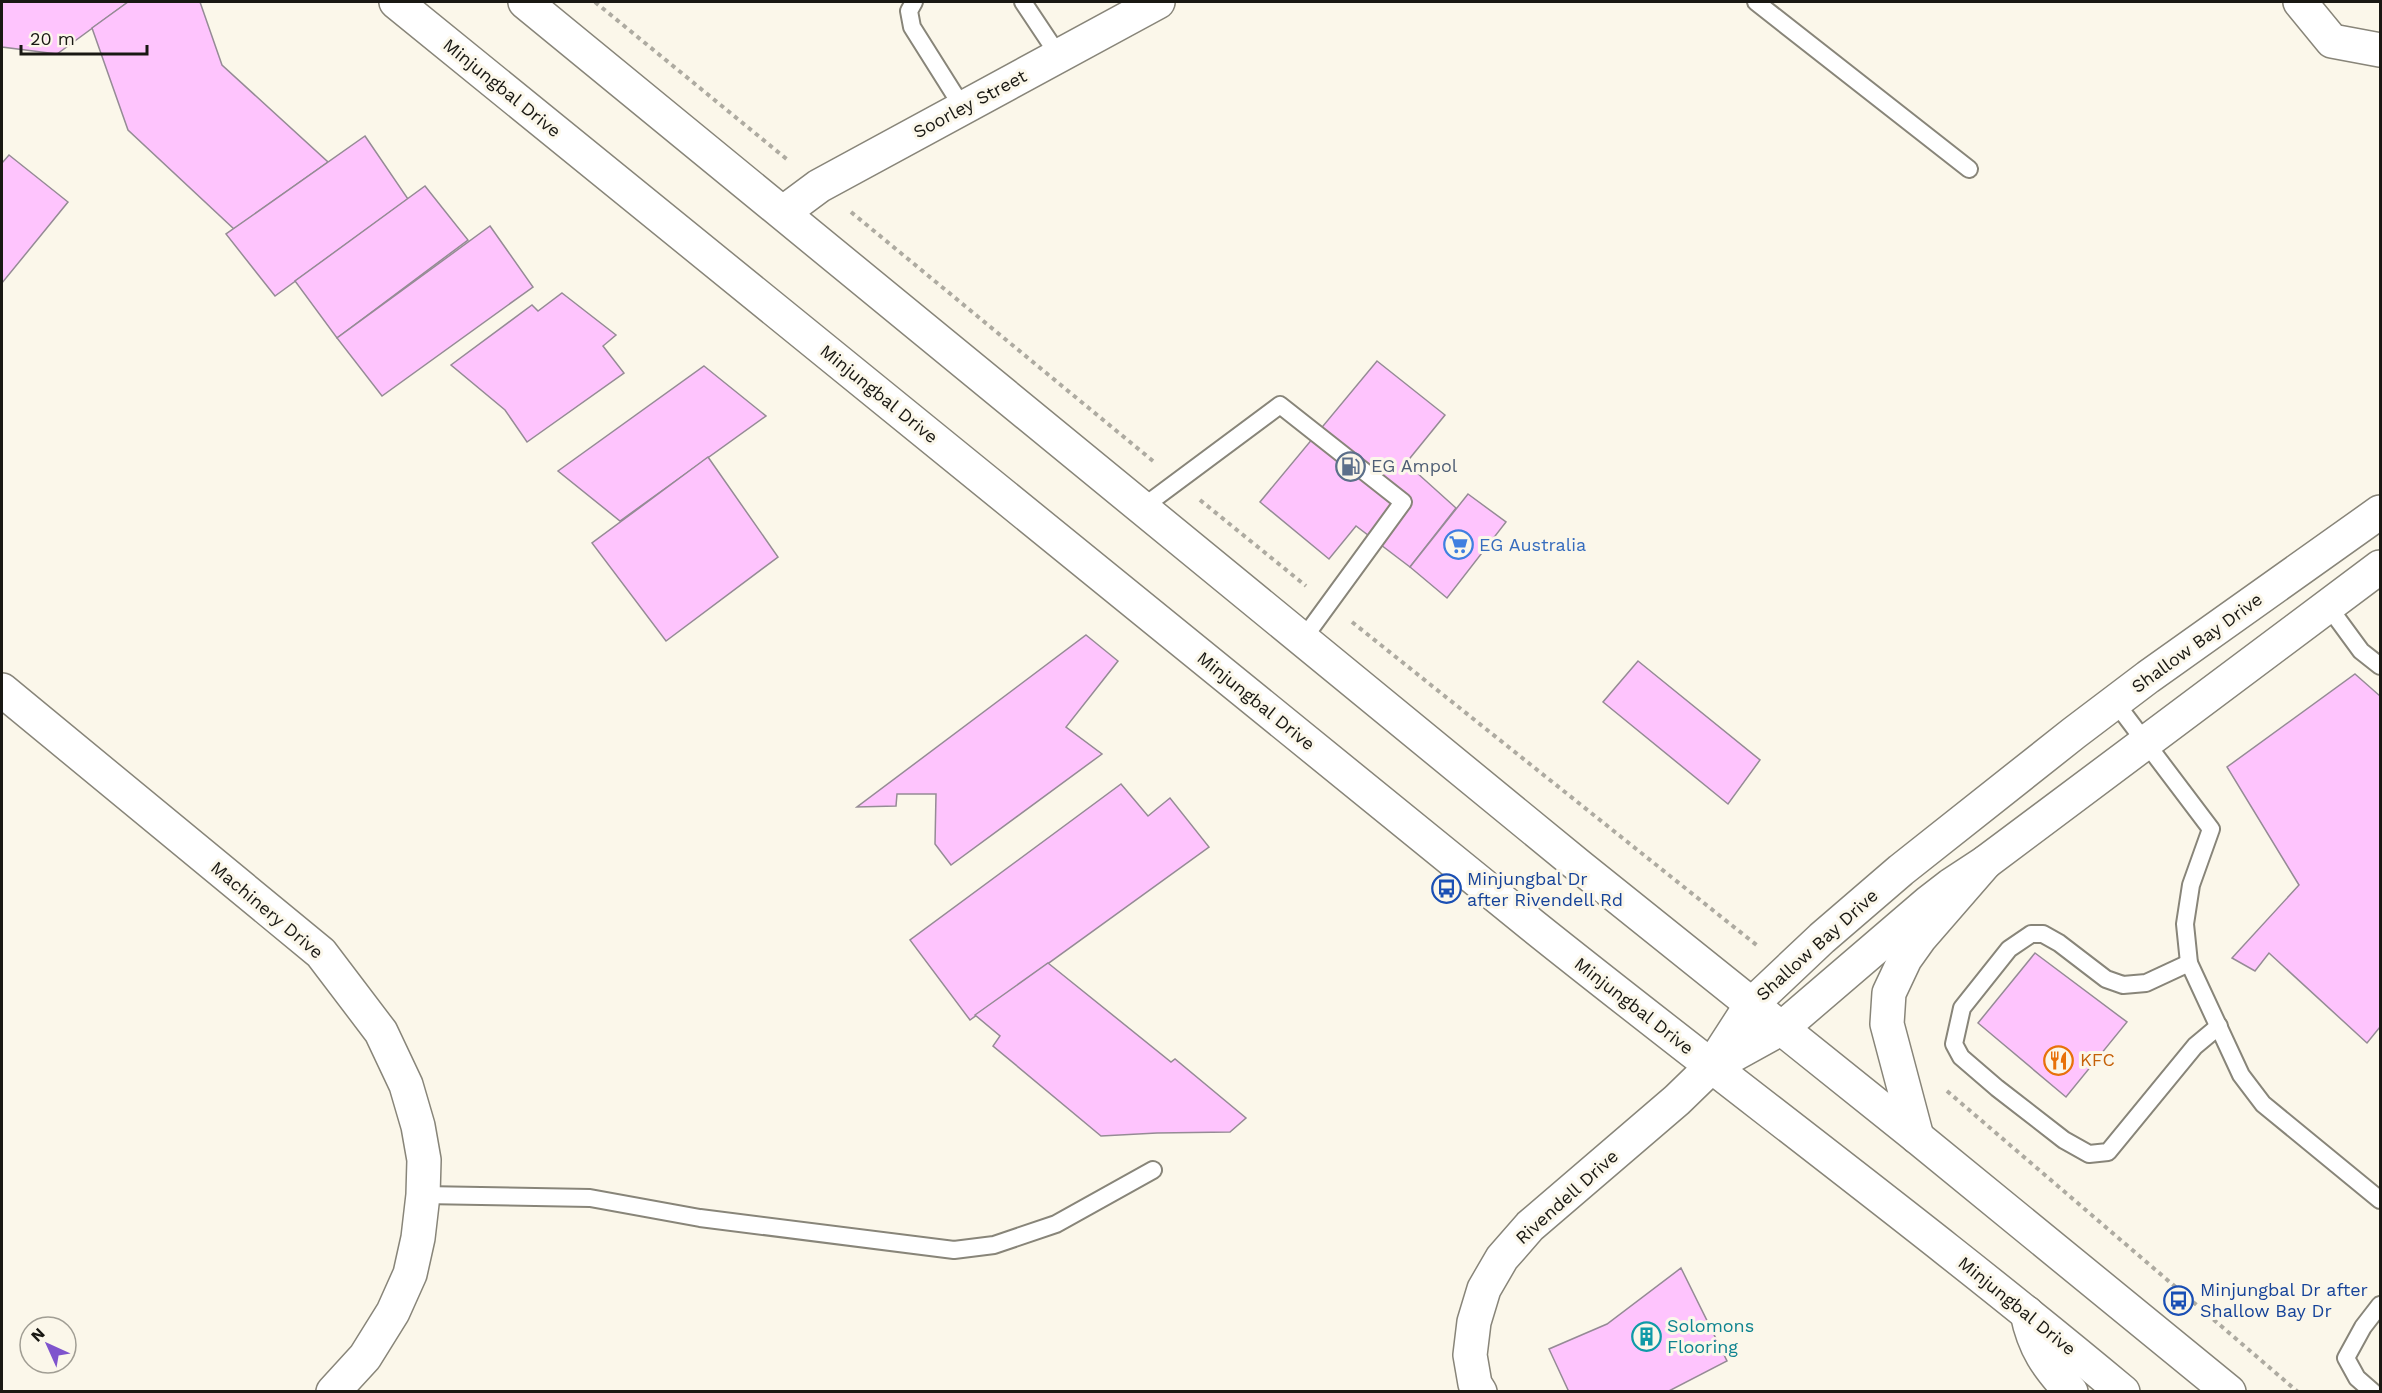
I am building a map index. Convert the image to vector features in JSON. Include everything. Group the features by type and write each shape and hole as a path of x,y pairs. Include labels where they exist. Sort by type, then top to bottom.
{"main road":[{"name":"Minjungbal Drive","path":"396,2 1540,932 1711,1067 1802,1134 2123,1392"},
{"path":"525,2 1751,1005 1917,1137 2229,1392"},
{"name":"Soorley Street","path":"784,212 819,186 1158,2"},
{"path":"2300,2 2332,41 2380,50"},
{"name":"Shallow Bay Drive","path":"1711,1067 1751,1005 1786,970 1901,870 2115,702 2380,512"},
{"path":"1711,1067 1782,1028 1951,885 1986,862 2380,567"},
{"name":"Machinery Drive","path":"2,690 321,952 381,1032 406,1085 418,1126 424,1160 418,1238 410,1274 393,1312 365,1357 333,1392"},
{"path":"1917,1137 1887,1024 1889,993 1905,958 1986,862"},
{"name":"Rivendell Drive","path":"1480,1392 1475,1384 1470,1355 1474,1322 1484,1289 1502,1258 1530,1226 1677,1100 1711,1067"},
{"path":"2027,1313 2031,1336 2039,1353 2071,1392"}],"lane":[{"path":"914,2 909,11 912,27 963,108"},
{"path":"1023,2 1059,56"},
{"path":"1756,2 1969,169"},
{"path":"1143,507 1280,405 1403,502 1303,639"},
{"path":"2328,606 2361,651 2380,666"},
{"path":"2115,702 2211,830 2191,885 2185,924 2189,963 2241,1075 2263,1104 2380,1200"},
{"path":"2189,963 2146,983 2123,985 2106,979 2059,943 2043,934 2031,934 2009,949 1962,1008 1954,1044 1962,1057 1997,1088 2064,1140 2089,1154 2108,1152 2195,1046 2219,1026"},
{"path":"423,1195 590,1198 700,1218 954,1250 994,1245 1056,1224 1153,1170"},
{"path":"2373,1392 2356,1378 2346,1358 2363,1327 2380,1305"}],"path":[{"path":"596,2 1177,482 1728,921 1786,970"},
{"path":"1940,1085 2298,1392"}],"building":[{"path":"2,2 128,2 57,54 2,47"},
{"path":"128,2 200,2 222,65 328,162 234,229 128,130 92,28"},
{"path":"365,136 408,199 275,296 226,234"},
{"path":"9,155 68,202 2,283 2,163"},
{"path":"425,186 468,240 337,338 295,281"},
{"path":"490,226 533,287 382,396 337,338"},
{"path":"562,293 616,335 603,346 624,373 527,442 505,410 451,365 532,305 538,311"},
{"path":"1377,361 1445,415 1406,463 1456,508 1410,567 1356,526 1329,559 1260,502"},
{"path":"704,366 766,416 620,521 558,471"},
{"path":"708,457 778,557 666,641 592,543"},
{"name":"EG Australia","path":"1468,494 1506,522 1447,598 1410,567"},
{"path":"1086,635 1118,661 1066,727 1102,754 951,865 935,844 936,794 897,794 896,806 857,807"},
{"path":"1638,661 1760,760 1728,804 1603,702"},
{"path":"2355,674 2380,696 2380,1027 2367,1043 2269,953 2255,971 2232,958 2299,885 2227,767"},
{"path":"1121,784 1148,816 1170,798 1209,847 970,1020 910,940"},
{"name":"KFC","path":"2035,953 2127,1022 2066,1097 1978,1023"},
{"path":"1048,963 1171,1062 1175,1059 1246,1118 1230,1132 1101,1136 993,1046 1000,1036 975,1015"},
{"name":"Solomons Flooring","path":"1681,1268 1727,1361 1667,1392 1569,1392 1549,1349 1607,1324"}],"place":[{"name":"EG Ampol","path":"1350,466"},
{"name":"EG Australia","path":"1458,545"},
{"name":"Minjungbal Dr after Rivendell Rd","path":"1446,889"},
{"name":"KFC","path":"2059,1060"},
{"name":"Minjungbal Dr after Shallow Bay Dr","path":"2179,1300"},
{"name":"Solomons Flooring","path":"1646,1336"}]}
